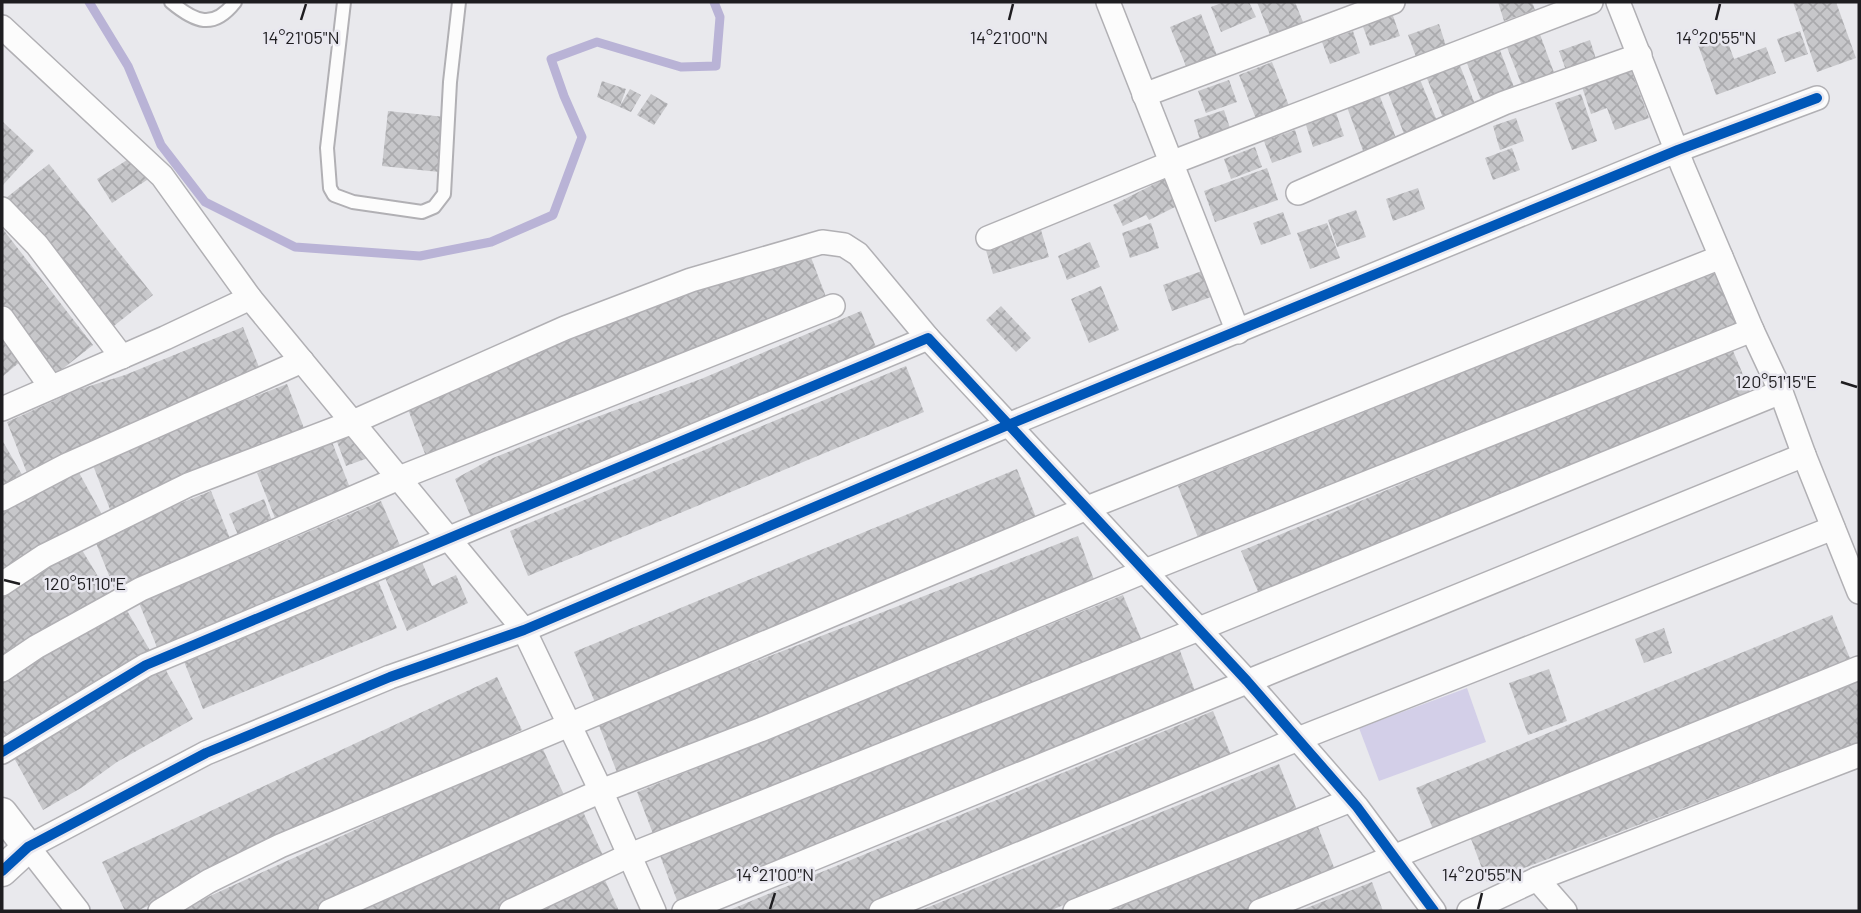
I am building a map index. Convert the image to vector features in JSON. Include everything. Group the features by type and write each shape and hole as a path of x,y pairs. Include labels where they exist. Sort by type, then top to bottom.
{"street":[{"path":"1108,2 1238,331"},
{"path":"1144,95 1393,2"},
{"path":"988,238 1171,163 1591,2"},
{"path":"1618,2 1683,167 1752,330 1781,391 1859,592"},
{"path":"2,27 162,176 250,298 524,630 571,725 654,911"},
{"path":"1298,192 1504,103 1640,55"},
{"path":"2,871 28,847 206,753 390,677 524,630 1008,425 1678,150 1817,98"},
{"path":"2,209 37,245 122,357"},
{"path":"2,584 44,556 188,485 353,422 565,328 691,280 822,242 844,245 858,254 928,338 1247,681 1351,800 1434,911"},
{"path":"160,911 209,881 280,846 1087,508 1721,257"},
{"path":"2,409 250,298"},
{"path":"2,670 36,647 141,589 399,478 833,306"},
{"path":"2,318 51,387"},
{"path":"330,911 601,791 760,730 1145,571 1752,330"},
{"path":"2,752 145,665 928,338"},
{"path":"2,499 67,464 302,361"},
{"path":"511,911 631,855 1199,629 1781,391"},
{"path":"684,911 1804,455"},
{"path":"881,911 1298,739 1833,527"},
{"path":"1260,911 1859,668"},
{"path":"1469,911 1537,879 1859,755"},
{"path":"1075,911 1351,800"},
{"path":"2,813 78,911"},
{"path":"1537,879 1565,911"}],"lane":[{"path":"171,2 188,17 207,21 225,15 235,2"},
{"path":"344,2 327,148 330,188 334,195 353,202 422,212 434,207 444,194 450,82 459,2"}],"shaded area":[{"path":"1467,688 1486,742 1379,781 1359,728"}],"building":[{"path":"1224,2 1249,2 1256,17 1221,32 1211,7"},
{"path":"1257,2 1295,2 1305,27 1272,40"},
{"path":"1498,2 1532,2 1535,10 1504,21"},
{"path":"1793,2 1836,2 1856,58 1817,72"},
{"path":"1392,13 1400,36 1370,46 1362,24"},
{"path":"1201,14 1218,58 1188,71 1170,27"},
{"path":"1439,24 1446,46 1416,57 1408,35"},
{"path":"1538,29 1556,78 1524,91 1505,42"},
{"path":"1353,31 1360,53 1330,64 1322,42"},
{"path":"1800,31 1808,54 1785,62 1777,39"},
{"path":"1724,32 1734,59 1766,47 1776,73 1716,95 1697,42"},
{"path":"1590,40 1597,62 1567,73 1559,51"},
{"path":"1498,45 1517,95 1484,108 1465,58"},
{"path":"1272,62 1291,111 1258,124 1239,75"},
{"path":"1459,63 1478,112 1446,125 1426,76"},
{"path":"1631,70 1649,118 1615,130 1607,108 1591,114 1582,87"},
{"path":"1419,77 1439,126 1406,139 1387,90"},
{"path":"1229,80 1237,102 1206,113 1198,91"},
{"path":"602,81 626,89 620,106 630,89 641,95 631,112 597,97"},
{"path":"651,94 668,104 654,125 637,115"},
{"path":"1379,94 1398,143 1365,156 1347,107"},
{"path":"1581,94 1597,141 1572,150 1555,103"},
{"path":"1224,110 1231,131 1201,143 1194,120"},
{"path":"388,111 445,117 439,172 382,166"},
{"path":"1336,113 1344,136 1313,147 1306,125"},
{"path":"1516,118 1524,141 1500,150 1493,126"},
{"path":"2,121 34,151 2,186"},
{"path":"1295,130 1302,152 1272,163 1264,141"},
{"path":"1255,147 1262,167 1231,179 1224,159"},
{"path":"1512,148 1520,170 1493,180 1485,158"},
{"path":"135,155 150,178 112,203 97,179"},
{"path":"49,164 153,295 110,329 6,198"},
{"path":"1267,168 1278,200 1215,222 1204,191"},
{"path":"1168,177 1181,204 1149,220 1146,215 1123,226 1113,205"},
{"path":"1418,188 1425,209 1393,221 1386,199"},
{"path":"1356,210 1366,237 1337,247 1328,220"},
{"path":"1283,212 1291,234 1261,245 1253,223"},
{"path":"1151,223 1159,248 1130,258 1122,233"},
{"path":"1327,223 1340,258 1310,269 1297,233"},
{"path":"2,228 93,345 56,374 2,303"},
{"path":"1041,230 1049,257 993,274 985,247"},
{"path":"1090,242 1100,267 1067,280 1058,256"},
{"path":"807,247 828,302 427,459 406,404"},
{"path":"1202,271 1211,297 1172,311 1163,285"},
{"path":"1717,272 1738,327 1199,540 1178,486"},
{"path":"1101,286 1119,330 1089,343 1071,299"},
{"path":"1001,306 1031,338 1016,352 986,320"},
{"path":"861,311 879,354 473,522 455,479 493,458 701,379"},
{"path":"243,327 263,377 27,473 7,422 80,389 125,375"},
{"path":"2,338 21,361 2,377"},
{"path":"1731,346 1752,396 1262,601 1241,551"},
{"path":"906,366 924,412 528,576 510,531"},
{"path":"287,384 307,436 111,512 91,460"},
{"path":"358,431 368,458 346,466 336,439"},
{"path":"2,440 24,478 2,491"},
{"path":"332,442 352,493 277,523 257,473"},
{"path":"77,469 105,520 2,577 2,511"},
{"path":"1017,469 1039,525 597,707 574,652"},
{"path":"211,491 231,541 114,588 94,538"},
{"path":"264,499 272,521 238,535 229,514"},
{"path":"381,501 402,550 159,652 139,603"},
{"path":"1078,536 1097,588 618,775 598,723"},
{"path":"79,545 108,593 2,658 2,592"},
{"path":"421,560 432,586 456,575 468,603 407,631 384,575"},
{"path":"377,578 397,628 203,709 183,659"},
{"path":"1123,595 1142,641 655,839 637,792"},
{"path":"125,607 152,654 5,739 2,734 2,678"},
{"path":"1832,615 1852,663 1436,836 1416,788"},
{"path":"1664,628 1672,653 1644,663 1635,639"},
{"path":"1179,648 1198,699 678,903 659,853"},
{"path":"164,667 193,719 117,762 81,788 43,810 14,758"},
{"path":"1549,669 1567,721 1528,735 1509,683"},
{"path":"497,677 522,730 137,911 125,911 102,862"},
{"path":"1859,681 1859,742 1487,882 1467,828"},
{"path":"1213,711 1233,760 865,911 727,911"},
{"path":"541,745 565,797 315,911 177,911"},
{"path":"1279,764 1297,810 1049,911 919,911"},
{"path":"580,805 606,862 498,911 349,911"},
{"path":"1317,824 1337,875 1256,908 1248,911 1102,911"},
{"path":"604,878 619,911 530,911"},
{"path":"1372,882 1383,911 1299,911"}],"waterway":[{"path":"89,2 128,66 161,145 205,202 295,247 420,256 491,242 553,215 582,137 551,59 597,42 681,67 716,66 720,17 714,2"}],"cycle path":[{"path":"2,871 28,847 206,753 390,677 524,630 1008,425 1678,150 1817,98"},
{"path":"2,752 146,665 928,338 1247,681 1357,807 1434,911"}]}
